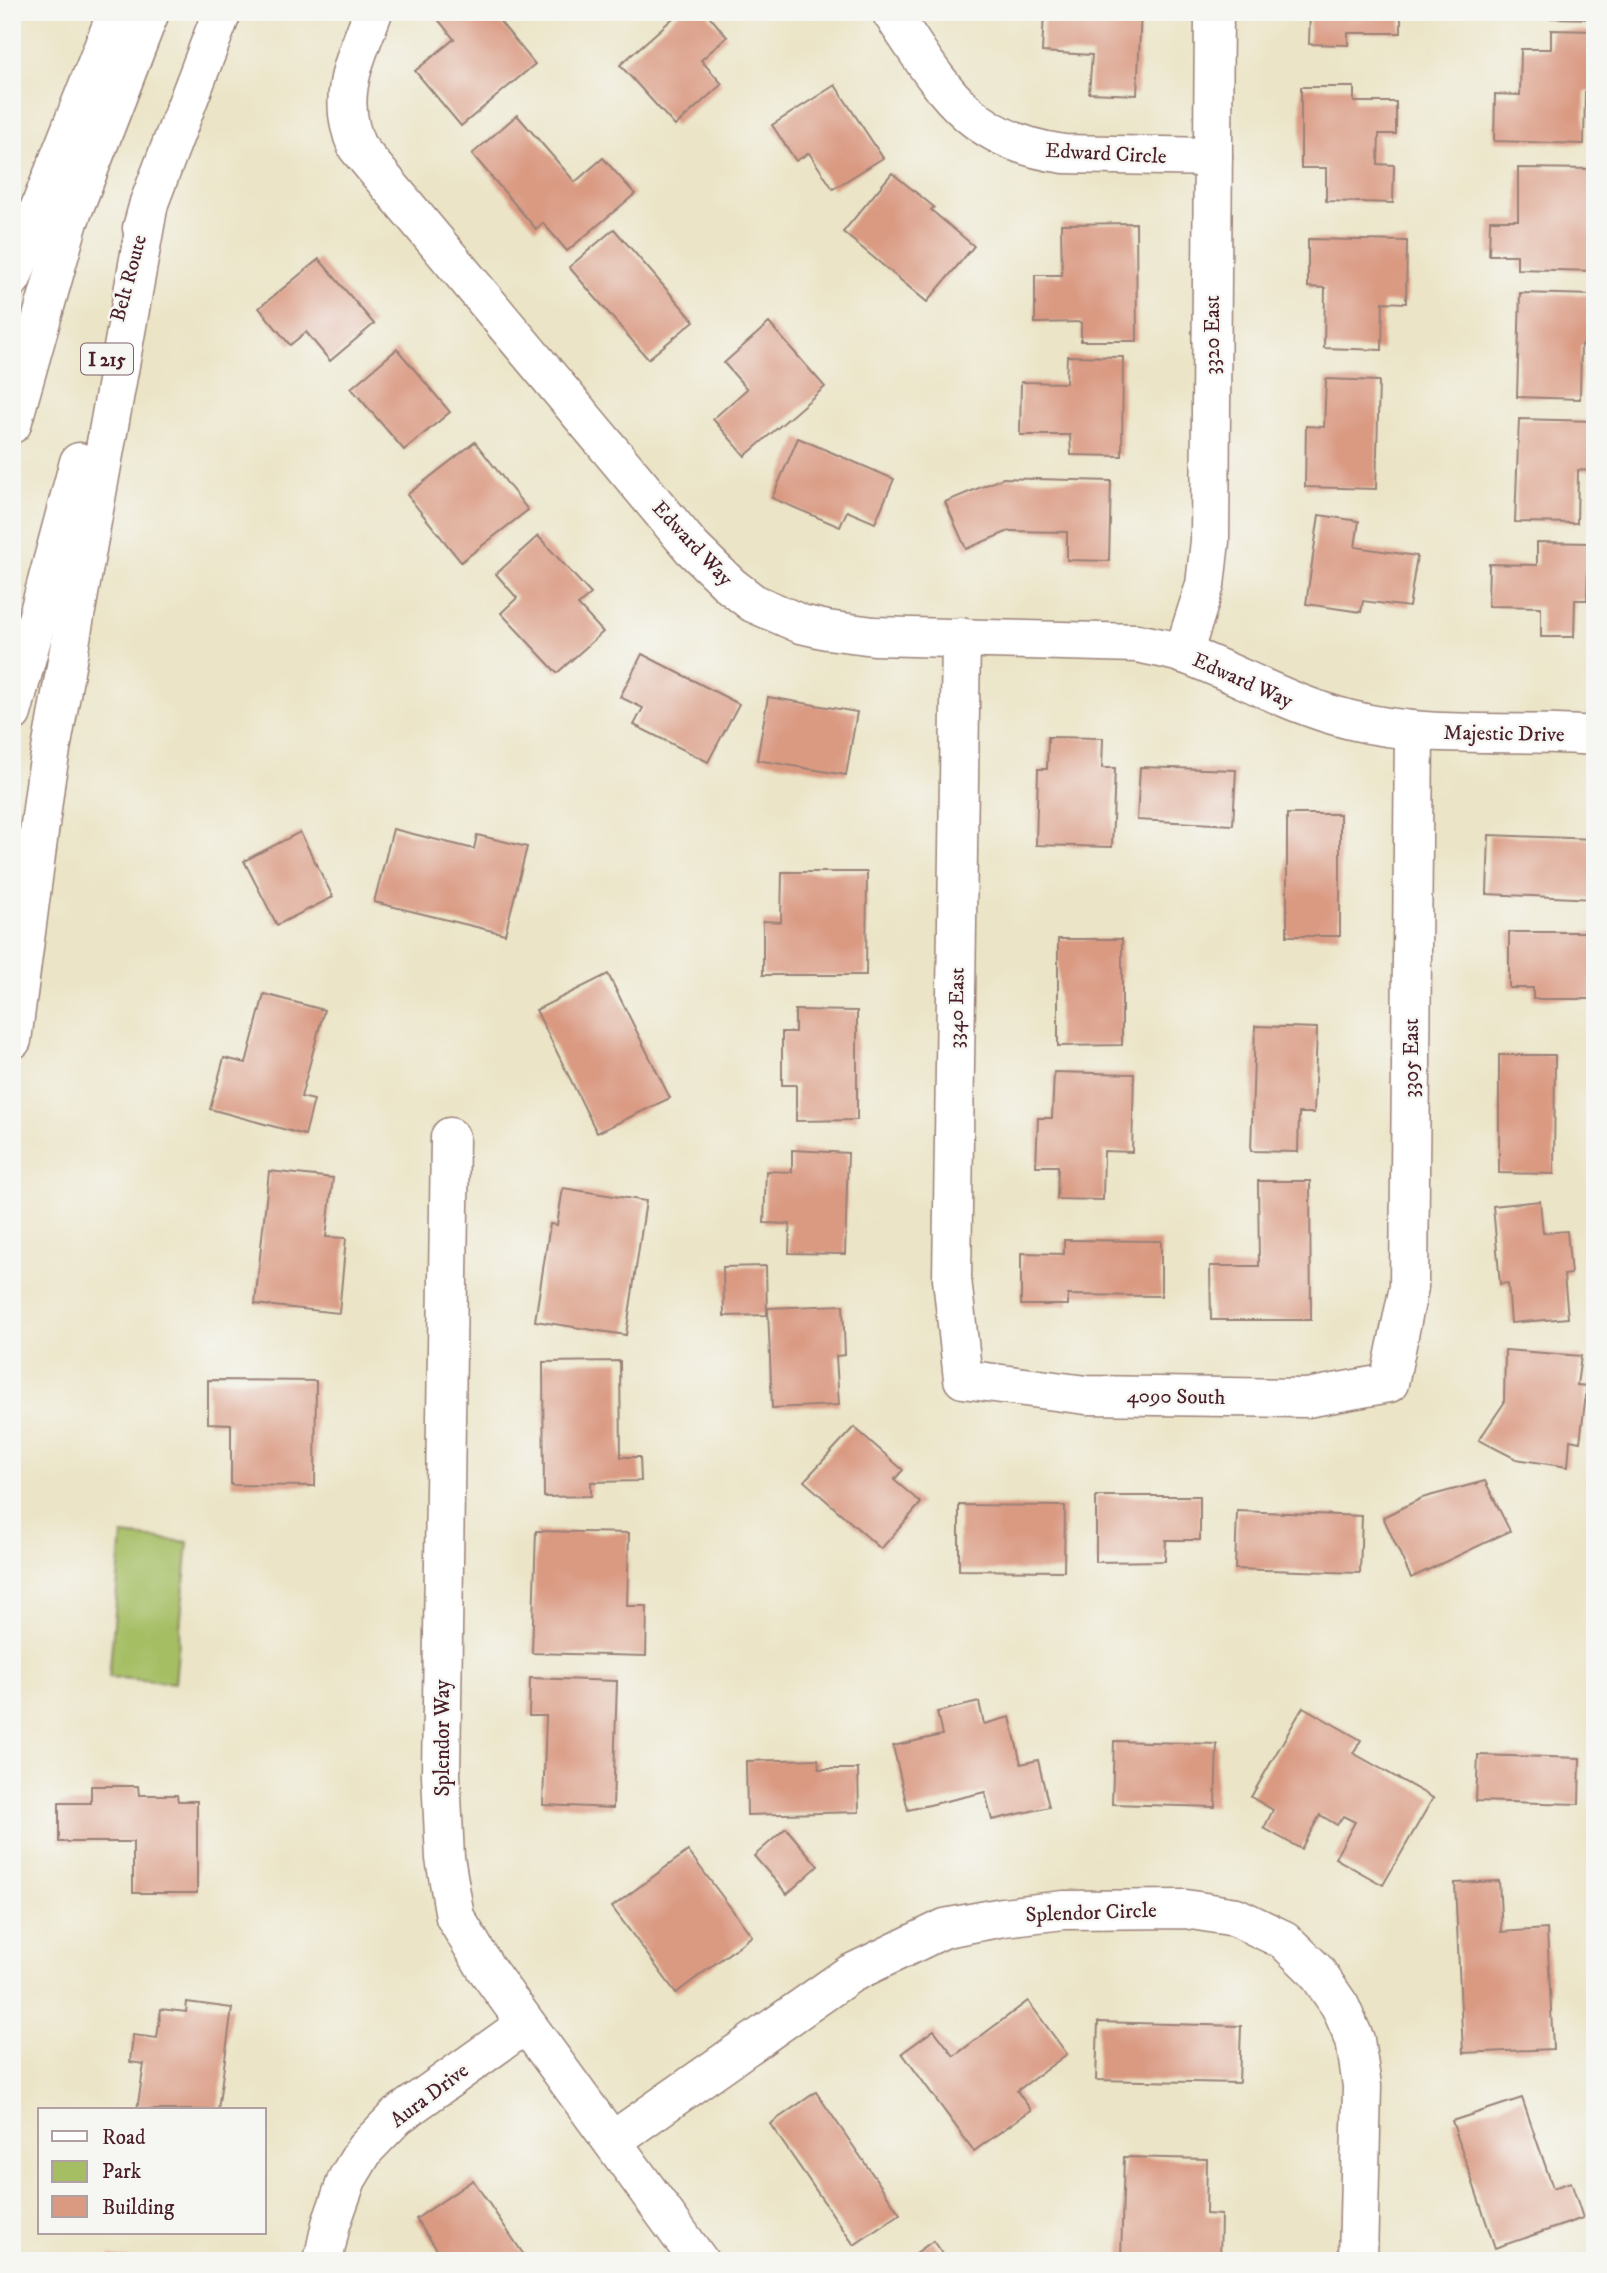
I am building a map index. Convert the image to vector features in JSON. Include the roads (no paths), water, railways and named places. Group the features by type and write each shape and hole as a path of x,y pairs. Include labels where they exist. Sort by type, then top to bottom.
{"main road":[{"path":"12,278 117,12"},
{"path":"12,424 69,221 150,12"},
{"name":"Belt Route","path":"12,713 149,203 222,12"},
{"name":"Edward Way","path":"373,12 352,67 346,96 350,130 357,147 692,548 753,603 778,615 850,635 1137,643 1183,654 1283,699 1317,711 1383,727 1414,731"},
{"name":"Edward Circle","path":"891,12 943,90 978,124 1000,136 1041,151 1064,154 1213,157"},
{"name":"3320 East","path":"1183,654 1205,585 1210,541 1214,12"},
{"path":"12,1040 46,778 149,203"},
{"name":"3340 East","path":"961,637 952,1279 963,1379"},
{"name":"Majestic Drive","path":"1414,731 1595,736"},
{"name":"3305 East","path":"1389,1383 1409,1287 1414,731"},
{"name":"Splendor Way","path":"450,1136 441,1775 445,1858 455,1917 485,1967 699,2261"},
{"name":"4090 South","path":"963,1379 1086,1395 1307,1398 1389,1383"},
{"name":"Splendor Circle","path":"612,2141 850,1974 945,1928 1003,1917 1064,1910 1185,1909 1236,1917 1284,1940 1315,1971 1340,2006 1355,2040 1362,2086 1358,2261"},
{"name":"Aura Drive","path":"323,2261 331,2224 347,2179 365,2149 397,2116 526,2024"}]}
